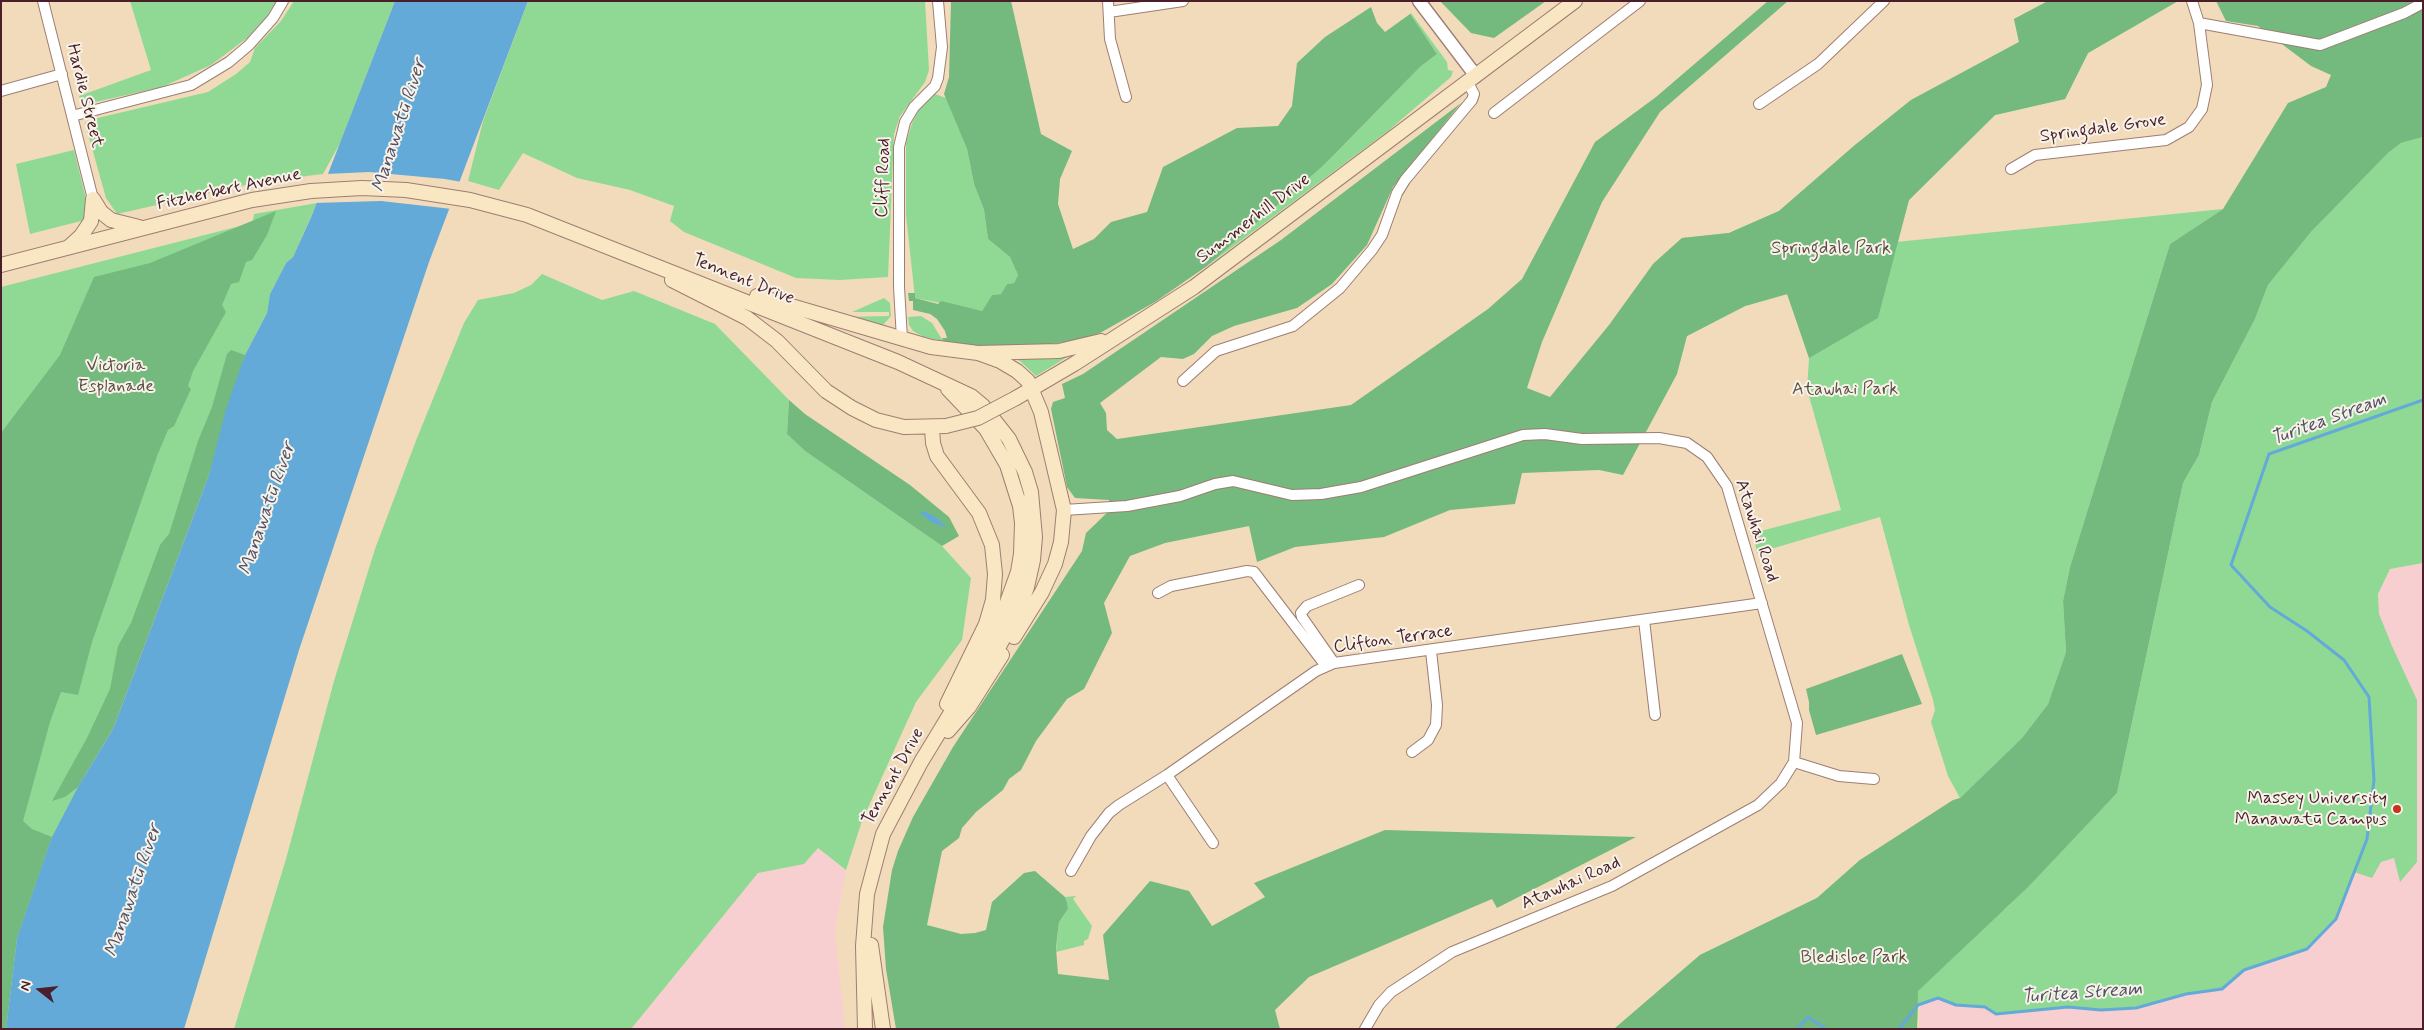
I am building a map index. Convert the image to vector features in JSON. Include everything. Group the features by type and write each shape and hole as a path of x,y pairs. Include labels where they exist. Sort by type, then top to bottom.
{"main road":[{"name":"Summerhill Drive","path":"598,243 747,318 777,341 826,391 852,408 876,420 904,427 939,427 978,418 1016,398 1127,330 1231,260 1575,1"},
{"name":"Fitzherbert Avenue","path":"1,265 252,200 311,191 362,188 398,190 470,200 526,215"},
{"path":"93,199 101,212 111,220 142,228"},
{"path":"70,247 81,236 91,221 93,199"},
{"name":"Tennent Drive","path":"526,215 840,338 928,375 971,396 998,424 1009,439 1025,472 1034,512 1033,560 1019,609 996,652 969,683 921,762 883,834 867,894 863,946 865,1029"},
{"path":"669,270 931,347 978,353 1059,351 1094,344 1127,330"},
{"path":"921,762 969,707 1042,592 1058,554 1064,510 1041,412 1032,388 1028,381 1017,371 1000,361 978,353"},
{"path":"921,762 986,624 993,600 995,574 992,545 979,513 937,456 932,443 939,427"},
{"name":"Tennent Drive","path":"867,894 874,972 883,1029"}],"street":[{"name":"Hardie Street","path":"43,1 93,199"},
{"path":"72,116 191,85 229,62 249,45 273,18 283,1"},
{"name":"Cliff Road","path":"902,339 899,287 899,147 905,122 914,107 935,86 938,78 942,47 938,1"},
{"path":"1126,97 1110,39 1109,7 1183,1"},
{"path":"1183,380 1216,351 1293,326 1340,288 1382,236 1397,192 1405,180 1472,100 1474,94 1472,79 1419,1"},
{"path":"1494,113 1640,1"},
{"path":"1759,104 1818,64 1884,1"},
{"name":"Springdale Grove","path":"2011,169 2035,155 2166,140 2189,127 2202,109 2207,85 2199,23 2192,1"},
{"path":"2199,23 2320,45 2404,13 2423,3"},
{"path":"1,91 62,74"},
{"name":"Atawhai Road","path":"1064,510 1127,506 1180,496 1215,484 1234,482 1292,495 1321,494 1360,487 1522,436 1545,434 1582,439 1659,438 1687,443 1707,457 1716,468 1732,498 1797,723 1794,762 1782,783 1758,805 1612,886 1452,952 1405,981 1379,1005 1366,1029"},
{"path":"1158,593 1171,586 1247,571 1254,572 1330,664"},
{"path":"1330,664 1302,618 1302,613 1307,606 1359,584"},
{"name":"Clifton Terrace","path":"1072,871 1084,846 1109,813 1330,664 1762,603"},
{"path":"1644,620 1655,715"},
{"path":"1412,752 1428,740 1436,725 1437,705 1431,650"},
{"path":"1794,762 1838,776 1874,779"},
{"path":"1167,775 1213,844"}],"shaded area":[{"name":"Massey University Manawatū Campus","path":"2423,563 2423,1029 1919,1029 1920,1004 1938,998 1956,1005 1985,1007 1996,1014 2068,1007 2101,1010 2136,1008 2183,994 2222,989 2244,970 2271,960 2336,919 2367,839 2379,614 2378,594 2390,569"},
{"path":"817,848 846,870 835,931 845,1029 631,1029 758,873 804,864"}],"green space":[{"path":"130,1 277,1 267,16 247,38 211,65 162,87 82,105 79,96 151,70"},
{"path":"294,1 395,1 340,143 323,174 259,182 117,214 106,198 85,123 89,120 208,92 236,74 250,62 255,48 281,21"},
{"path":"528,1 925,1 929,70 925,82 900,116 894,134 888,277 840,280 796,278 684,232 670,221 674,206 630,190 577,178 523,153 499,190 468,181 483,121"},
{"path":"951,1 1011,1 1041,134 1072,151 1060,179 1058,204 1073,249 1094,239 1111,222 1147,212 1163,167 1237,128 1278,126 1292,106 1297,63 1325,37 1371,7 1377,23 1385,32 1410,14 1437,54 1420,67 1324,165 1207,266 1155,302 1100,333 1077,340 1032,347 974,345 943,341 942,338 947,338 937,319 930,314 913,310 913,301 909,301 908,293 915,293 915,298 938,304 941,301 982,311 992,295 1001,294 1007,284 1014,283 1018,275 1010,257 988,239 984,210 974,184 967,149 944,94 949,77"},
{"path":"1440,1 1546,1 1494,38 1471,33"},
{"name":"Springdale Park","path":"1768,1 1788,1 1660,112 1602,202 1542,342 1527,388 1550,397 1609,325 1653,264 1682,238 1729,233 1779,211 1855,145 1911,100 2019,42 2014,19 2048,1 2178,1 2088,53 2065,99 1995,115 1909,200 1878,318 1809,358 1787,294 1745,306 1687,336 1677,374 1623,475 1599,470 1522,473 1515,504 1450,510 1384,537 1295,547 1257,562 1249,526 1165,543 1130,556 1104,603 1112,633 1084,689 1067,699 1036,741 1021,770 1009,779 1003,790 976,812 962,828 959,838 942,851 927,925 961,934 986,930 992,902 1024,873 1035,871 1065,897 1067,903 1068,909 1059,922 1056,948 1058,974 1109,980 1103,935 1150,881 1189,891 1212,926 1265,897 1254,883 1385,830 1636,837 1497,908 1492,899 1309,977 1275,1010 1280,1029 896,1029 886,969 883,927 892,870 898,851 913,817 953,747 1082,551 1086,533 1111,509 1109,500 1075,498 1067,487 1051,409 1053,402 1065,398 1062,384 1083,374 1281,240 1461,103 1393,187 1367,245 1332,284 1297,308 1234,326 1212,336 1194,354 1183,359 1161,357 1100,403 1106,413 1107,430 1117,439 1351,405 1488,309 1522,279 1595,142 1656,97"},
{"path":"2048,1 2178,1 2088,53 2065,99 1995,115 1909,200 1896,242 2223,209 2170,244 2070,567 2063,601 2066,652 2048,704 2022,738 1960,798 1948,776 1931,722 1935,710 1933,700 1909,625 1880,517 1757,553 1753,533 1841,510 1807,389 1809,358 1788,294 1745,306 1687,336 1653,264 1682,238 1729,233 1779,211 1855,145 1911,100 2019,42 2014,19"},
{"name":"Bledisloe Park","path":"2216,1 2423,1 2423,137 2401,143 2388,153 2311,232 2268,285 2255,319 2212,402 2199,455 2183,483 2117,793 2028,887 1918,991 1917,1029 1614,1029 1700,955 1817,898 1860,860 1953,800 1960,798 2022,738 2048,704 2066,652 2063,601 2070,567 2170,244 2223,209 2288,103 2326,87 2331,75 2311,66 2258,26 2226,21"},
{"path":"1411,13 1447,62 1448,70 1453,71 1451,77 1388,131 1207,266 1324,165 1420,67 1437,54 1409,15"},
{"path":"935,94 946,98 967,149 974,184 984,210 988,239 1010,257 1018,275 1014,283 1007,284 1001,294 992,295 982,311 915,298 906,215 906,143 912,123 919,110"},
{"name":"Bledisloe Park","path":"2423,137 2423,563 2390,569 2378,594 2379,614 2417,700 2417,862 2400,882 2394,858 2381,862 2372,878 2354,872 2336,919 2307,949 2244,970 2222,989 2186,994 2136,1008 2101,1010 2068,1007 1996,1014 1985,1007 1956,1005 1938,998 1918,1005 1917,1029 1614,1029 1700,955 1817,898 1860,860 1960,798 2004,910 2117,793 2183,483 2199,455 2212,402 2255,319 2268,285 2311,232 2388,153 2401,143"},
{"path":"74,150 89,211 89,219 30,234 16,164"},
{"name":"Victoria Esplanade","path":"317,203 293,257 286,263 270,294 267,313 245,355 209,475 17,938 6,1029 1,1029 1,287 244,225 252,226 254,214"},
{"name":"Victoria Esplanade","path":"276,211 267,235 252,260 246,262 239,282 231,284 222,305 226,312 193,371 188,386 191,389 174,426 168,430 157,456 92,642 78,695 61,692 50,722 23,821 32,829 52,837 17,938 6,1029 1,1029 1,433 60,355 94,277 150,263"},
{"path":"542,274 602,300 634,291 715,324 789,400 787,434 805,451 942,546 971,578 962,640 916,702 862,821 846,870 818,848 804,864 758,873 631,1029 234,1029 286,859 334,681 375,549 417,438 464,323 478,300 514,293 531,285"},
{"path":"884,298 890,303 891,316 883,325 844,317 889,316 889,312 852,312"},
{"path":"921,316 932,323 943,341 924,337 913,331 909,325 908,317"},
{"path":"231,350 245,355 209,475 113,729 78,787 65,797 52,801 87,738 110,689 118,646 131,623 160,545 169,534 198,441 212,407 227,354"},
{"path":"1077,351 1036,376 1020,361 1008,356"},
{"path":"789,400 805,414 910,485 949,517 959,536 942,546 805,451 787,434"},
{"path":"1902,654 1922,704 1816,735 1809,710 1806,689"},
{"path":"1076,896 1073,899 1092,926 1088,939 1084,941 1084,945 1056,952 1059,922 1068,909 1065,897"}],"water":[{"name":"Manawatū River","path":"395,1 528,1 429,262 299,650 184,1029 6,1029 17,938 52,837 78,787 113,729 209,475 226,409 245,355 267,313 270,294 286,263 293,257 312,215"},
{"path":"923,511 936,517 947,528 933,523 921,514 920,512"}],"pier":[{"path":"369,172 462,182 452,209 381,201 314,203 326,174"}],"waterway":[{"name":"Turitea Stream","path":"1899,1029 1918,1005 1938,998 1956,1005 1985,1007 1996,1014 2068,1007 2101,1010 2136,1008 2186,994 2222,989 2244,970 2307,949 2336,919 2367,839 2374,780 2369,697 2344,660 2307,631 2270,607 2231,565 2269,454 2423,400"},
{"name":"Turitea Stream","path":"1797,1029 1808,1017 1826,1029"}],"place":[{"name":"Massey University Manawatū Campus","path":"2397,809"}],"park label":[{"name":"Atawhai Park","path":"1845,390"}]}
